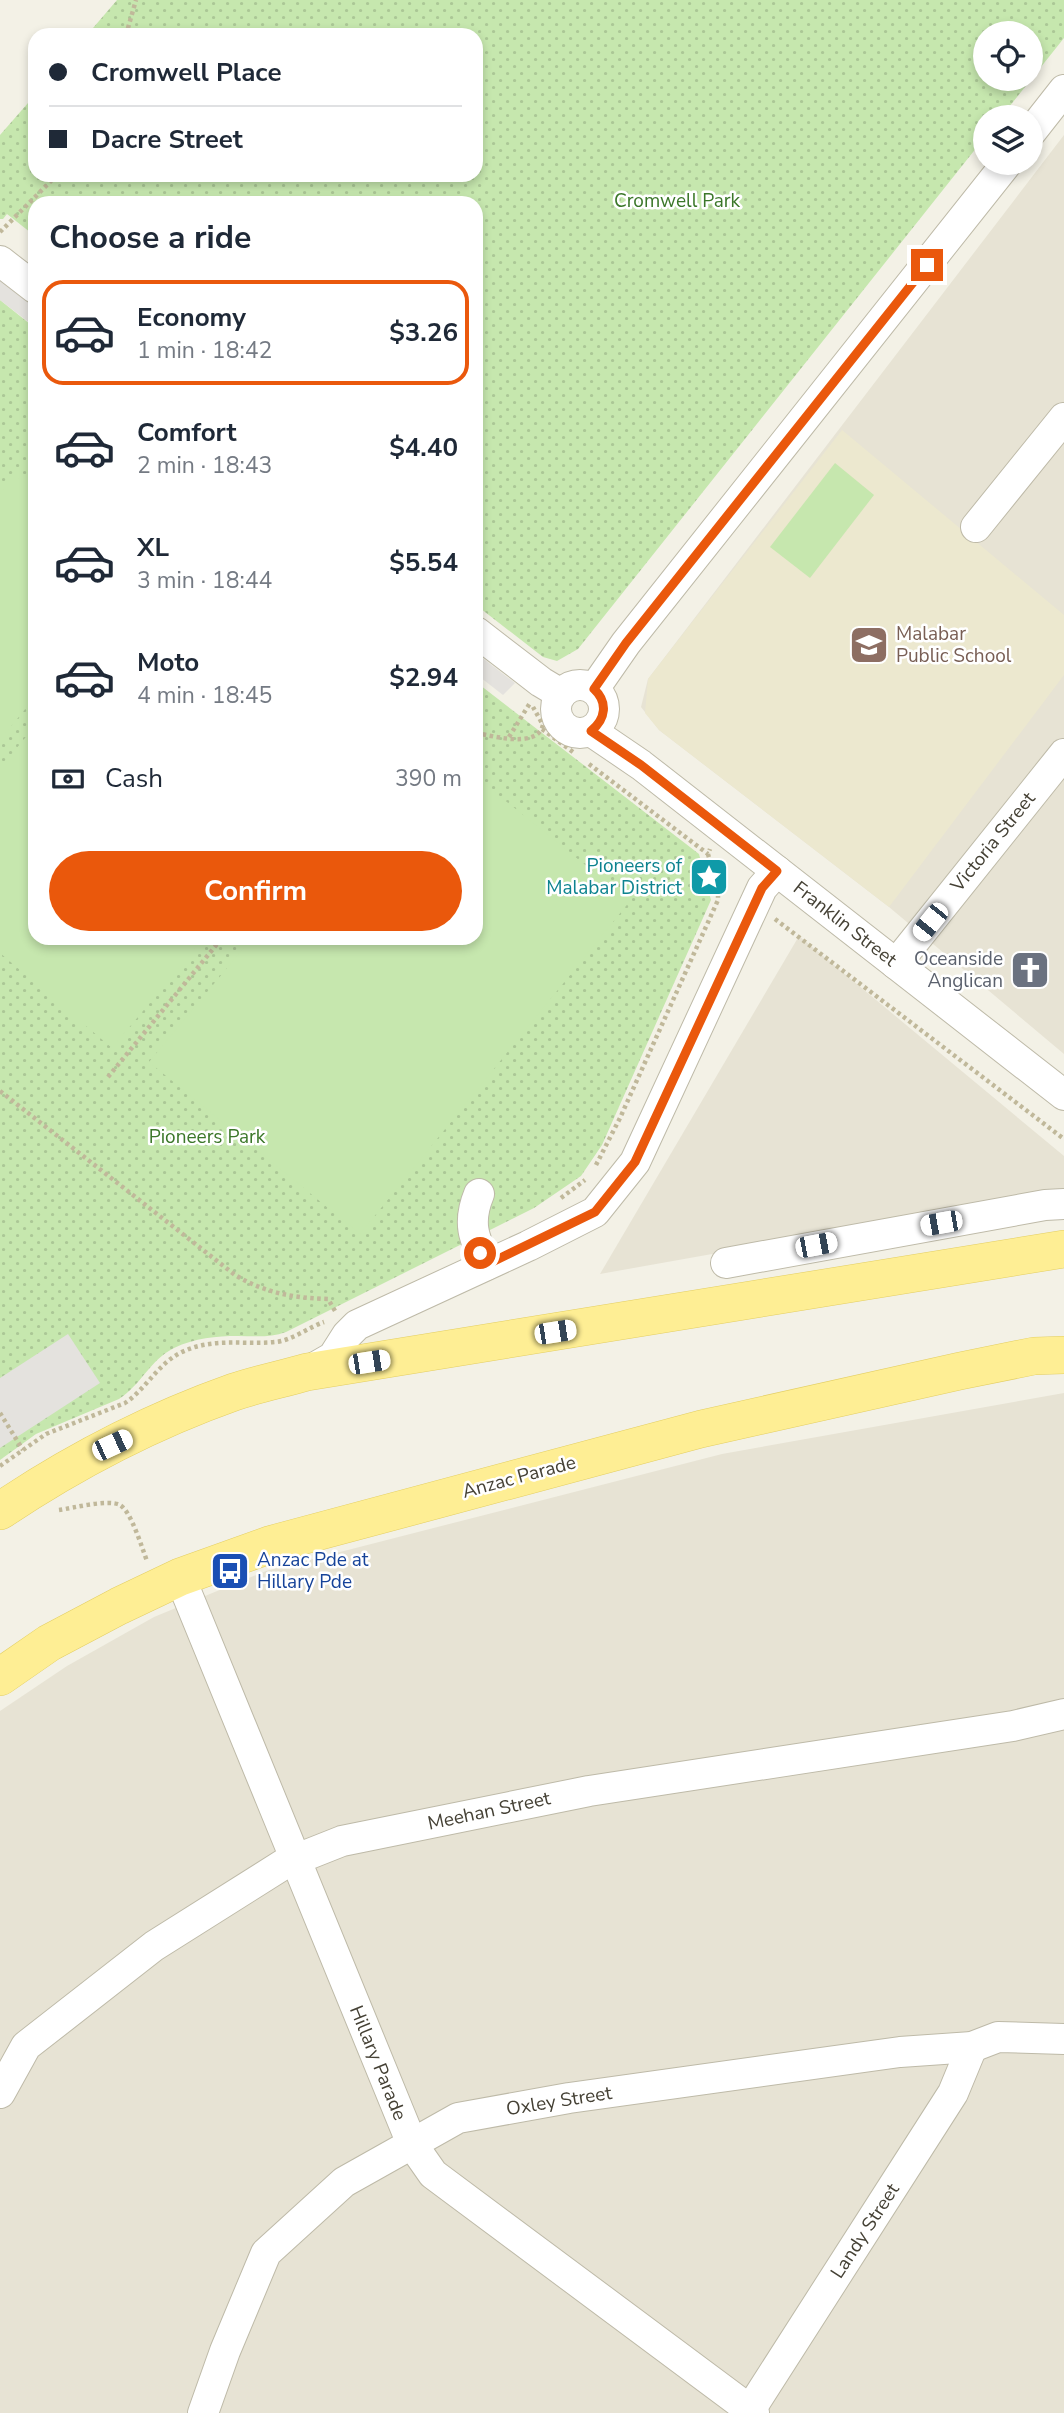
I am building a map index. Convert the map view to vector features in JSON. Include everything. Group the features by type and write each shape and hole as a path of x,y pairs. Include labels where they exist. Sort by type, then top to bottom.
{"main road":[{"path":"14,1501 112,1445 179,1414 235,1392 307,1372 1064,1249"},
{"name":"Anzac Parade","path":"0,1677 49,1643 119,1606 164,1570 272,1544 701,1429 1054,1352"}],"street":[{"path":"1047,125 1064,90"},
{"path":"594,689 626,643 997,175"},
{"path":"0,261 28,283"},
{"path":"976,527 1064,418"},
{"path":"483,638 544,693 576,685 594,689 599,694 604,707 601,721 583,742"},
{"name":"Franklin Street","path":"544,693 556,708 556,715 564,727 577,733 583,742 641,765 716,842 777,871 1064,1095"},
{"name":"Victoria Street","path":"896,964 1064,754"},
{"path":"307,1372 333,1357 357,1325 595,1212 635,1162 762,888 777,871"},
{"path":"479,1194 471,1220 473,1235 486,1265"},
{"path":"726,1263 838,1241 1064,1204"},
{"path":"838,1241 847,1285"},
{"name":"Hillary Parade","path":"164,1570 294,1860 412,2144 433,2174 752,2411"},
{"name":"Meehan Street","path":"0,2093 26,2046 155,1946 284,1864 342,1841 589,1791 1013,1726 1064,1714"},
{"name":"Oxley Street","path":"203,2413 225,2351 266,2253 344,2182 458,2118 569,2098 900,2052 971,2047 998,2037 1064,2039"},
{"name":"Landy Street","path":"752,2411 953,2093 971,2047"}],"path":[{"path":"128,28 136,0"},
{"path":"36,196 50,182"},
{"path":"0,232 28,204"},
{"path":"483,734 527,739 542,729 544,693"},
{"path":"509,737 544,693"},
{"path":"542,729 583,742"},
{"path":"554,1204 591,1175 626,1106 719,894 716,842 587,762"},
{"path":"755,904 1064,1139"},
{"path":"108,1077 216,945"},
{"path":"0,1091 235,1275 271,1293 310,1300 328,1300 335,1311"},
{"path":"0,1466 46,1434 125,1403 135,1396 167,1361 183,1351 228,1342 277,1342 288,1339 306,1328 326,1321 335,1311 347,1305"},
{"path":"326,1321 333,1324"},
{"path":"0,1412 23,1450"},
{"path":"14,1501 53,1511 105,1503 119,1504 127,1512 164,1570"}],"shaded area":[{"path":"1064,135 1064,1054 889,907 659,730 641,707 648,679 1033,175 1043,175 1043,162"},
{"path":"0,279 28,301 28,322 0,300"},
{"name":"Malabar Public School","path":"842,430 1064,615 1064,675 889,907 659,730 645,713 648,679"},
{"path":"483,658 515,683 503,695 483,679"},
{"path":"799,936 1064,1156 1064,1191 600,1274"},
{"path":"68,1334 100,1383 0,1448 0,1378"},
{"path":"1064,1393 1064,2413 0,2413 0,1711 67,1666 154,1617 266,1571 722,1454"}],"green space":[{"name":"Cromwell Park","path":"117,0 1064,0 1064,38 1043,64 1043,21 973,21 973,91 1022,91 1011,105 973,105 973,152 578,649 557,661 543,657 483,610 483,196 28,196 28,230 7,214 0,219 0,135 28,103 28,182 483,182 483,28 93,28"},
{"name":"Pioneers Park","path":"0,300 28,322 28,945 483,945 483,687 699,854 711,900 602,1145 581,1176 534,1208 286,1332 268,1336 206,1338 174,1348 158,1359 134,1387 119,1399 36,1434 0,1460"},
{"path":"835,463 874,495 810,578 770,547"},
{"path":"15,475 28,485 28,706 0,740 0,494"},
{"path":"28,734 28,945 198,945 112,1048 0,953 0,768"},
{"path":"483,783 630,901 360,1234 149,1062 246,945 483,945"}],"place":[{"name":"Malabar Public School","path":"869,645"},
{"name":"Pioneers of Malabar District","path":"709,877"},
{"name":"Oceanside Anglican","path":"1030,970"},
{"name":"Anzac Pde at Hillary Pde","path":"230,1571"}],"route":[{"path":"480,1253 486,1265 595,1212 635,1162 762,888 777,871 641,765 591,731 597,727 604,714 602,700 594,689 626,643 927,265"}]}
